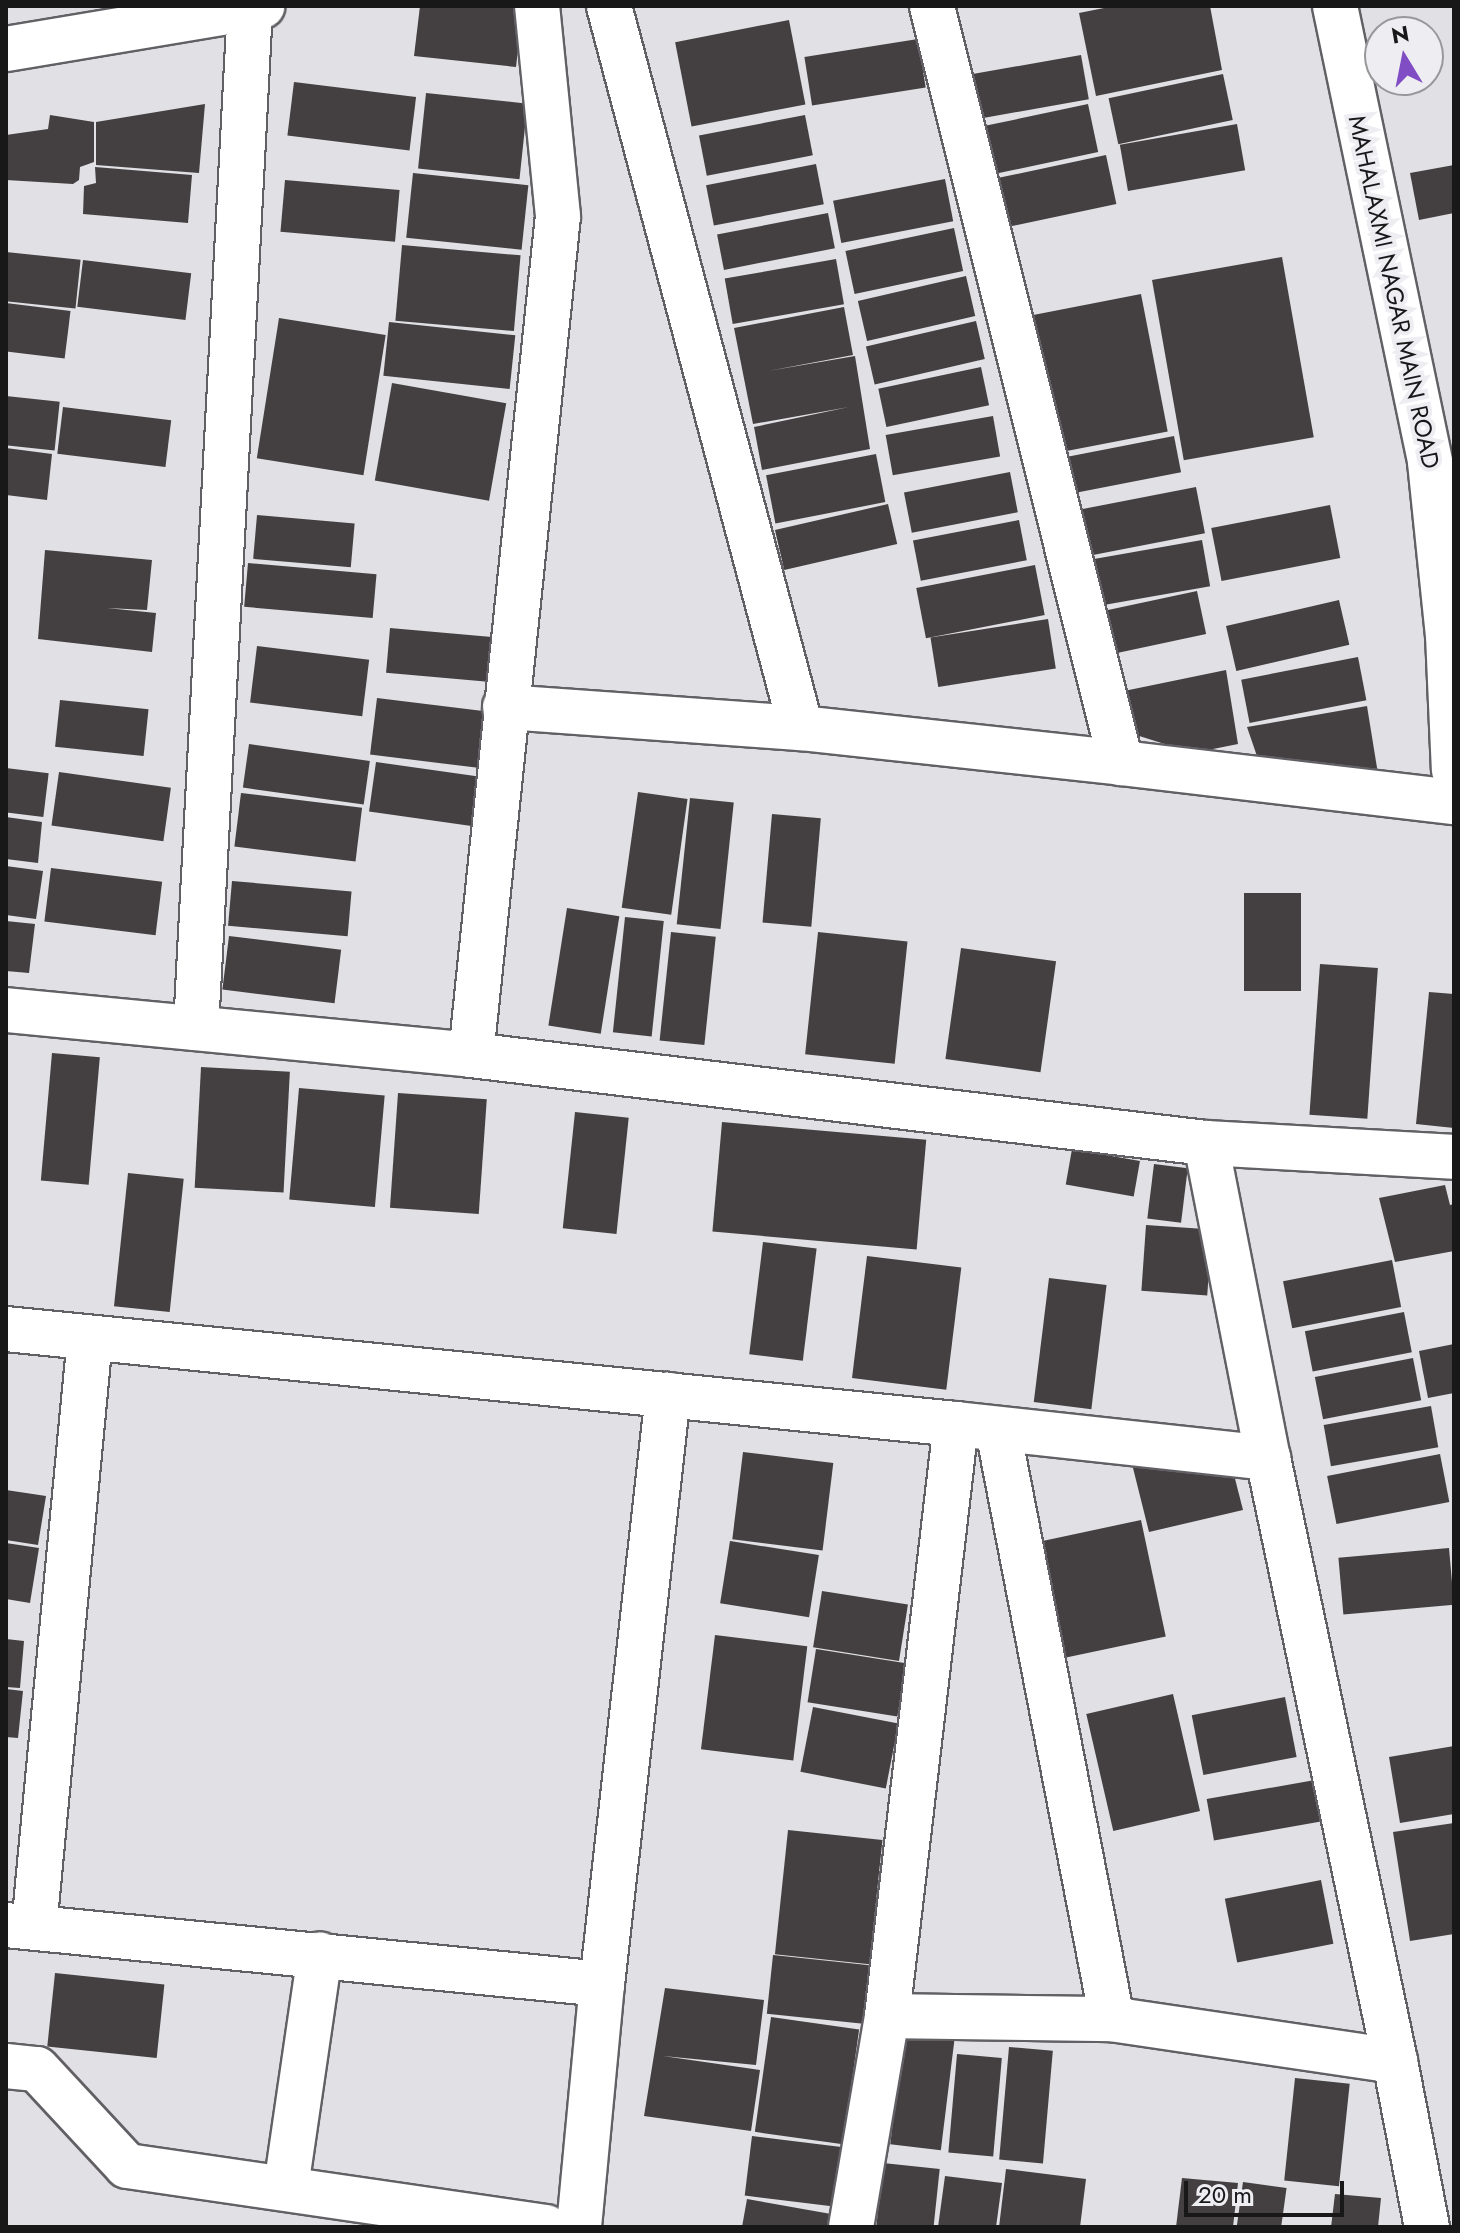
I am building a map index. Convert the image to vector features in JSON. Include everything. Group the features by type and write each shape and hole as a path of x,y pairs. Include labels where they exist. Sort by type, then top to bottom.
{"street":[{"path":"471,1055 558,216 537,6"},
{"path":"609,6 801,728"},
{"path":"932,6 1121,763"},
{"name":"MAHALAXMI NAGAR MAIN ROAD","path":"1335,6 1430,462 1451,634 1454,770"},
{"path":"6,49 256,8 196,1028"},
{"path":"505,707 801,728 1454,802"},
{"path":"6,1010 471,1055 1206,1143 1454,1157"},
{"path":"1206,1143 1427,2227"},
{"path":"6,1329 1268,1458"},
{"path":"90,1338 20,1926 602,1984"},
{"path":"579,2227 602,1984 668,1395"},
{"path":"851,2227 887,2016 977,1427"},
{"path":"977,1427 1112,2019"},
{"path":"286,2187 320,1954"},
{"path":"887,2016 1112,2019 1395,2061"},
{"path":"6,2066 37,2069 127,2166 547,2227"}],"building":[{"path":"420,6 523,6 516,67 414,56"},
{"path":"1114,6 1210,6 1222,70 1096,96 1079,13"},
{"path":"789,20 805,104 692,127 675,42"},
{"path":"918,39 926,87 812,105 804,57"},
{"path":"1081,55 1089,99 980,118 973,74"},
{"path":"1223,74 1233,120 1118,144 1109,98"},
{"path":"294,82 416,97 410,151 287,136"},
{"path":"426,93 527,104 519,179 418,169"},
{"path":"205,104 199,173 96,165 96,122"},
{"path":"1088,104 1098,152 991,175 980,127"},
{"path":"50,115 94,122 94,162 80,167 79,180 73,184 6,180 6,135 48,129"},
{"path":"805,115 813,155 707,176 699,136"},
{"path":"1237,124 1245,170 1128,191 1120,145"},
{"path":"1106,155 1116,204 1002,228 992,179"},
{"path":"816,164 824,204 714,226 706,185"},
{"path":"1454,165 1454,213 1419,220 1410,173"},
{"path":"95,167 192,175 188,223 83,214 84,186 96,183"},
{"path":"413,173 528,185 522,250 406,238"},
{"path":"945,179 953,221 841,243 833,201"},
{"path":"285,180 400,190 395,242 280,232"},
{"path":"828,213 835,248 724,270 717,235"},
{"path":"954,228 963,271 855,294 845,251"},
{"path":"402,245 521,255 514,331 395,321"},
{"path":"6,252 81,260 75,309 6,301"},
{"path":"1282,257 1314,437 1184,460 1152,280"},
{"path":"836,259 844,304 733,324 725,279"},
{"path":"83,260 191,273 185,320 77,307"},
{"path":"966,276 975,316 867,341 858,301"},
{"path":"1141,294 1168,431 1059,453 1032,315"},
{"path":"6,303 71,311 65,359 6,351"},
{"path":"844,307 853,355 768,371 855,356 870,449 762,470 754,427 849,407 753,424 734,328"},
{"path":"279,318 386,335 363,475 257,458"},
{"path":"976,321 985,359 875,384 866,346"},
{"path":"389,322 515,335 510,389 383,376"},
{"path":"981,367 989,405 886,427 878,389"},
{"path":"392,383 506,403 489,501 375,480"},
{"path":"6,396 60,402 55,450 6,445"},
{"path":"63,407 171,420 165,467 57,454"},
{"path":"993,416 1000,456 893,475 886,435"},
{"path":"1174,436 1181,472 1068,494 1061,458"},
{"path":"6,448 52,454 47,500 6,495"},
{"path":"876,454 885,502 775,523 766,475"},
{"path":"1010,472 1018,512 912,533 904,493"},
{"path":"1196,487 1205,533 1089,556 1080,510"},
{"path":"888,504 897,544 784,570 775,530"},
{"path":"1330,505 1340,558 1222,581 1211,528"},
{"path":"257,515 355,524 351,567 253,559"},
{"path":"1019,520 1027,560 921,581 913,541"},
{"path":"1202,540 1210,586 1101,606 1093,559"},
{"path":"45,550 152,560 147,610 107,608 156,613 152,652 38,639"},
{"path":"248,563 377,574 373,618 244,607"},
{"path":"1035,565 1045,615 926,638 916,588"},
{"path":"1197,591 1206,634 1111,654 1102,611"},
{"path":"1339,600 1349,645 1236,671 1226,626"},
{"path":"1048,619 1056,668 938,687 930,638"},
{"path":"390,628 495,637 491,682 386,673"},
{"path":"257,646 369,660 362,716 250,703"},
{"path":"1358,657 1366,700 1250,723 1241,680"},
{"path":"1226,670 1238,744 1193,753 1133,734 1124,691"},
{"path":"377,698 493,712 486,769 370,755"},
{"path":"60,700 149,709 144,756 55,747"},
{"path":"1367,706 1379,780 1259,762 1247,727"},
{"path":"249,744 370,761 364,805 243,788"},
{"path":"376,762 482,777 475,826 369,812"},
{"path":"6,768 49,773 43,817 6,812"},
{"path":"59,772 171,788 163,841 51,825"},
{"path":"638,792 688,799 671,915 622,908"},
{"path":"241,793 362,808 356,861 234,847"},
{"path":"690,798 734,803 720,929 677,924"},
{"path":"772,814 821,818 811,927 763,923"},
{"path":"6,817 42,822 38,863 6,859"},
{"path":"6,866 43,871 36,919 6,915"},
{"path":"51,868 162,882 156,935 44,922"},
{"path":"232,881 352,891 348,936 228,926"},
{"path":"1244,893 1301,893 1301,991 1244,991"},
{"path":"567,908 619,916 601,1034 548,1026"},
{"path":"625,917 664,921 652,1036 613,1032"},
{"path":"6,921 35,924 29,973 6,971"},
{"path":"671,932 716,937 704,1045 660,1040"},
{"path":"818,932 908,941 895,1064 805,1054"},
{"path":"229,936 341,950 335,1003 222,990"},
{"path":"961,948 1056,961 1040,1072 945,1059"},
{"path":"1320,964 1378,968 1367,1119 1309,1115"},
{"path":"1429,992 1454,994 1454,1128 1416,1124"},
{"path":"52,1053 100,1057 89,1185 41,1181"},
{"path":"201,1067 290,1072 284,1192 195,1188"},
{"path":"299,1088 385,1095 375,1207 289,1200"},
{"path":"398,1093 487,1099 479,1214 390,1208"},
{"path":"575,1112 629,1118 616,1234 563,1228"},
{"path":"722,1122 926,1140 917,1249 712,1232"},
{"path":"1072,1149 1140,1161 1134,1196 1066,1184"},
{"path":"1154,1164 1188,1168 1181,1223 1147,1219"},
{"path":"128,1173 184,1179 170,1312 114,1306"},
{"path":"1445,1185 1450,1205 1454,1204 1454,1251 1395,1262 1379,1198"},
{"path":"1146,1225 1212,1230 1207,1295 1141,1291"},
{"path":"763,1242 817,1249 803,1361 749,1354"},
{"path":"867,1256 961,1268 946,1390 852,1378"},
{"path":"1392,1260 1401,1307 1292,1328 1283,1281"},
{"path":"1049,1278 1107,1285 1091,1409 1034,1402"},
{"path":"1404,1312 1412,1352 1313,1372 1305,1331"},
{"path":"1454,1344 1454,1393 1428,1398 1419,1351"},
{"path":"1413,1358 1421,1400 1323,1419 1315,1377"},
{"path":"1431,1406 1438,1447 1331,1466 1324,1425"},
{"path":"743,1452 833,1463 823,1550 732,1539"},
{"path":"1440,1454 1449,1502 1336,1524 1327,1476"},
{"path":"1231,1463 1243,1510 1149,1532 1132,1464"},
{"path":"6,1490 46,1496 38,1545 6,1540"},
{"path":"1141,1520 1166,1636 1065,1658 1040,1541"},
{"path":"730,1541 819,1555 809,1617 720,1603"},
{"path":"6,1543 39,1548 30,1603 6,1599"},
{"path":"1449,1548 1454,1605 1343,1614 1338,1558"},
{"path":"822,1591 908,1605 899,1661 813,1647"},
{"path":"715,1635 807,1646 793,1760 701,1749"},
{"path":"6,1639 24,1641 20,1688 6,1687"},
{"path":"816,1649 906,1663 897,1717 808,1702"},
{"path":"6,1689 23,1691 18,1738 6,1737"},
{"path":"1173,1694 1200,1811 1113,1831 1086,1714"},
{"path":"1285,1697 1297,1757 1203,1775 1192,1715"},
{"path":"813,1707 898,1724 886,1788 800,1772"},
{"path":"1454,1746 1454,1814 1400,1823 1389,1757"},
{"path":"1315,1780 1322,1821 1214,1840 1207,1799"},
{"path":"1454,1823 1454,1934 1410,1941 1393,1832"},
{"path":"788,1830 882,1840 869,1964 775,1954"},
{"path":"1321,1880 1333,1944 1237,1963 1225,1899"},
{"path":"773,1955 869,1965 863,2024 767,2014"},
{"path":"55,1973 164,1984 157,2058 47,2047"},
{"path":"665,1988 764,2000 756,2065 663,2056 760,2070 751,2131 644,2116"},
{"path":"771,2017 859,2029 843,2144 755,2132"},
{"path":"904,2032 955,2038 941,2150 890,2144"},
{"path":"1009,2047 1053,2051 1043,2163 999,2160"},
{"path":"957,2054 1002,2058 993,2157 948,2153"},
{"path":"1295,2078 1350,2084 1339,2186 1284,2180"},
{"path":"752,2136 845,2147 838,2207 745,2196"},
{"path":"883,2163 940,2169 934,2227 876,2227"},
{"path":"1006,2169 1086,2179 1080,2227 999,2227"},
{"path":"945,2176 1002,2183 996,2227 938,2227"},
{"path":"1182,2178 1238,2183 1233,2227 1176,2227"},
{"path":"1243,2182 1287,2188 1281,2227 1237,2227"},
{"path":"1335,2194 1381,2198 1378,2227 1331,2227"},
{"path":"747,2199 831,2214 829,2227 742,2227"}]}
